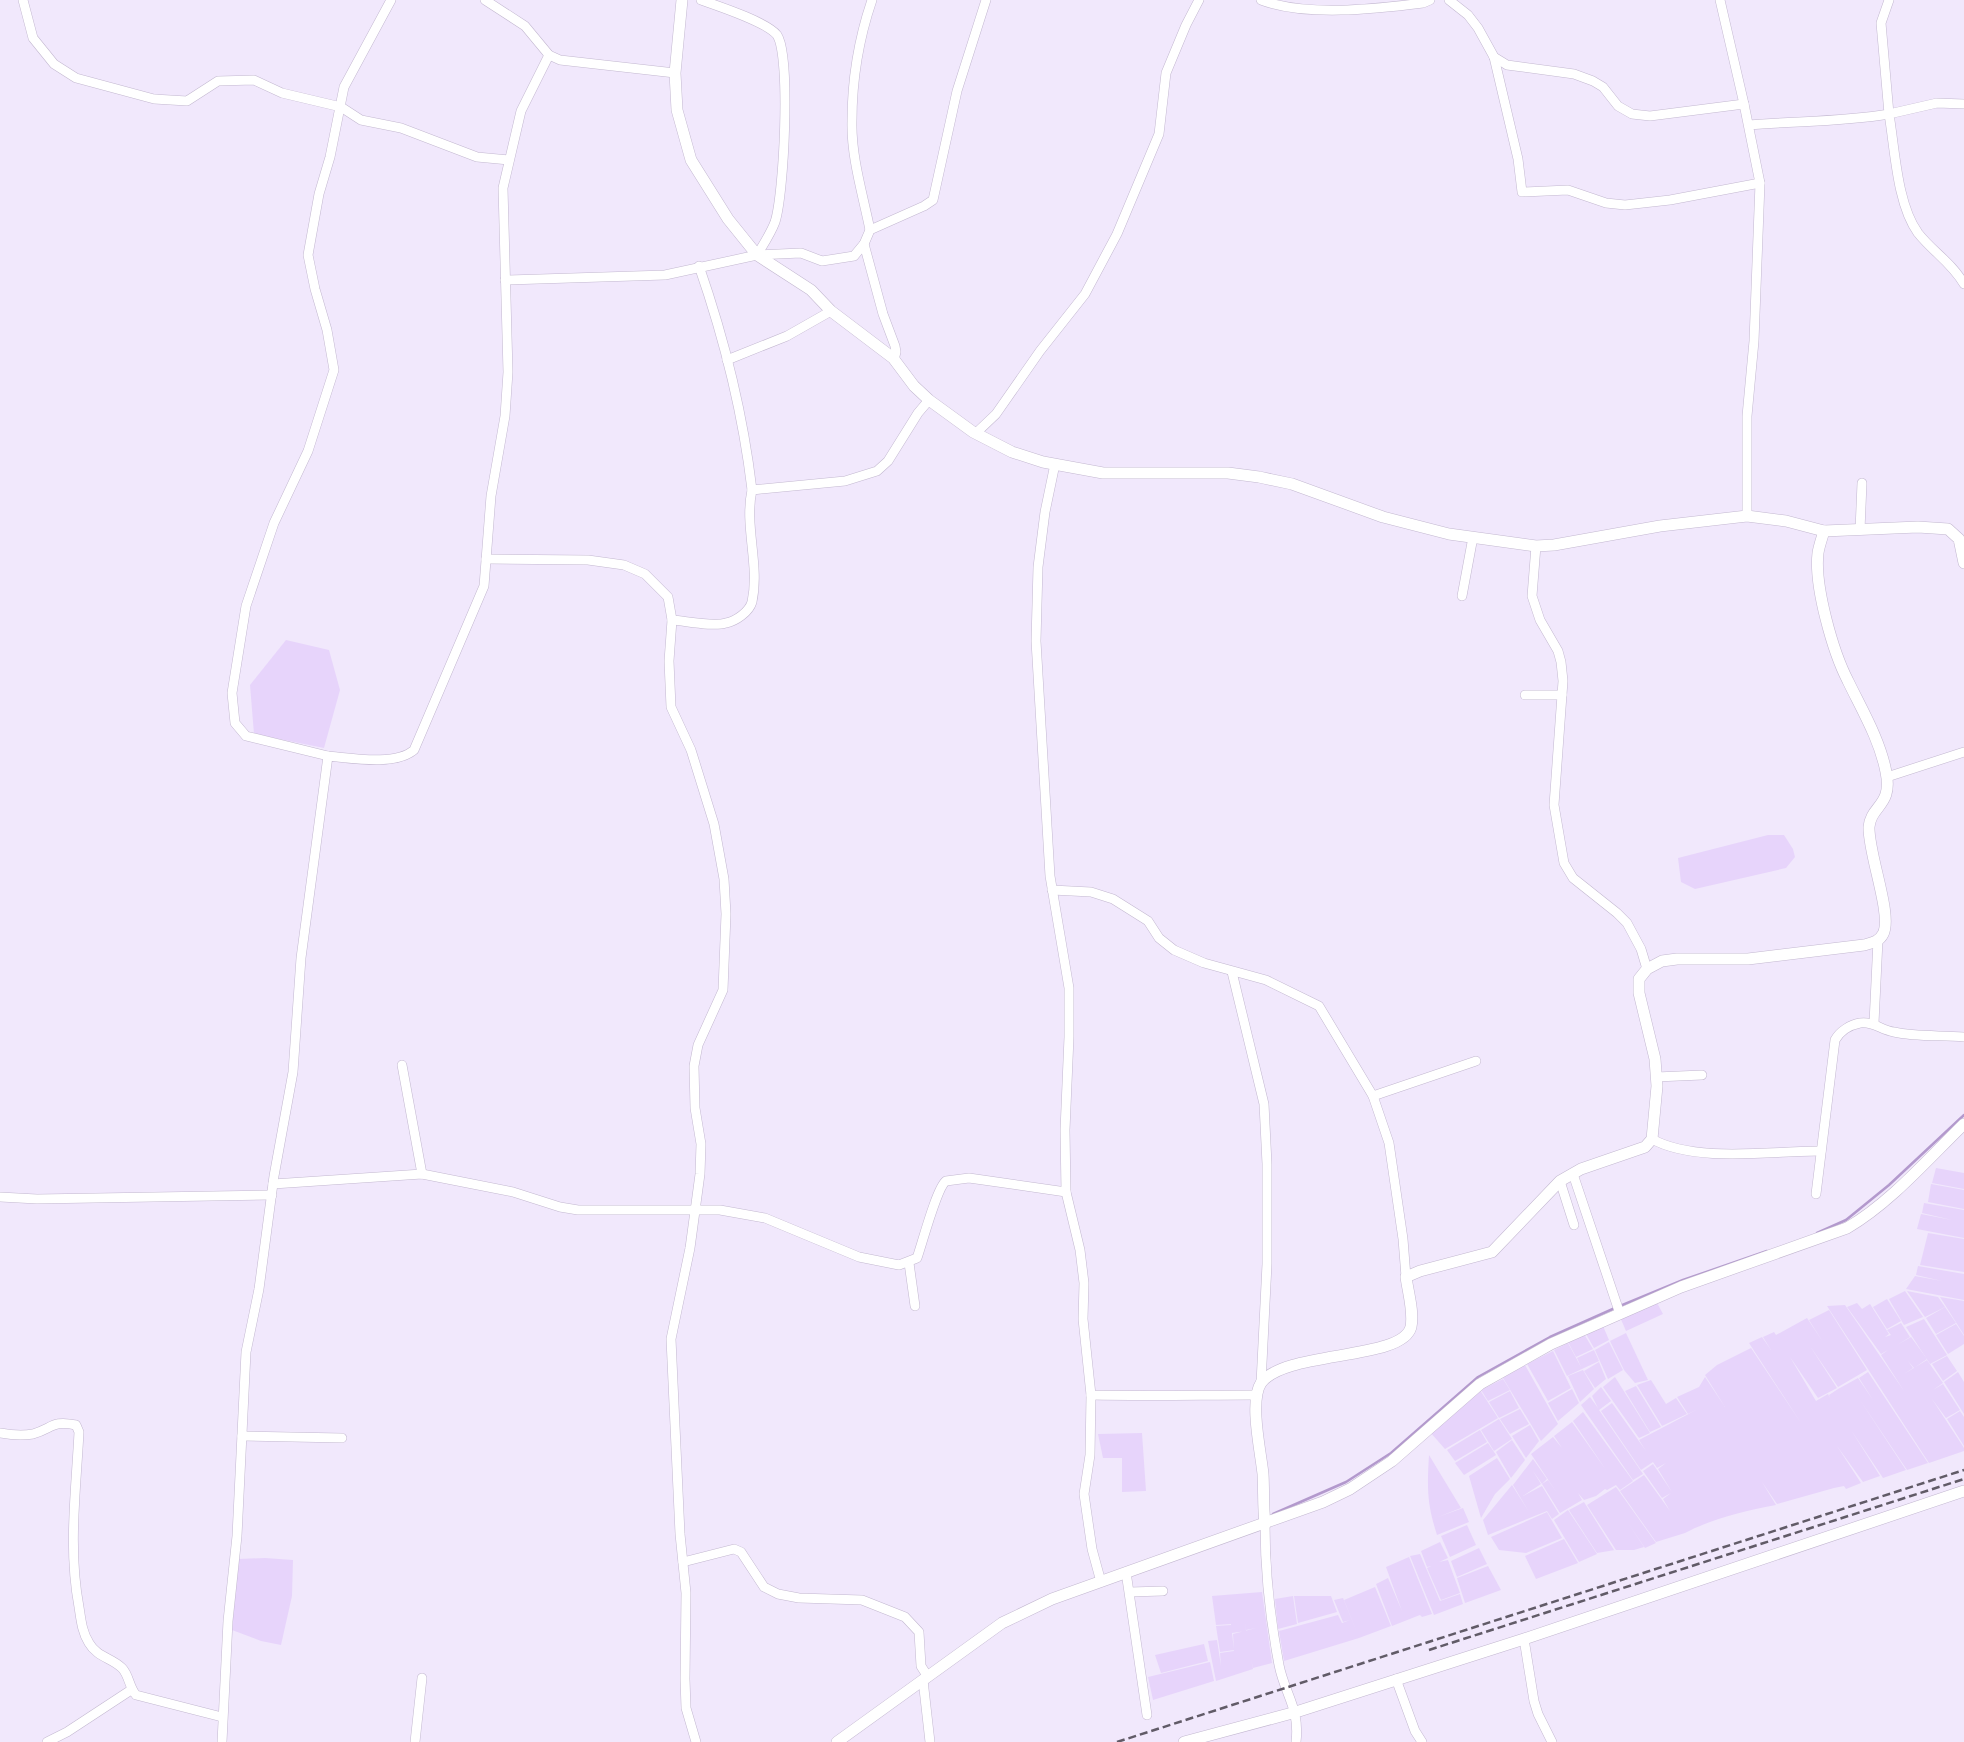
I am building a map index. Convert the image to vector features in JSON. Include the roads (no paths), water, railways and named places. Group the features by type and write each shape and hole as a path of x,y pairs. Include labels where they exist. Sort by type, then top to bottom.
{"street":[{"path":"23,0 33,38 54,64 76,78 154,99 187,101 218,81 254,80 282,93 342,107 361,120 401,128 477,157 509,160"},
{"path":"391,0 344,87 342,107 319,194 308,255 315,289 327,330 334,370 308,451 274,523 246,606 232,693 234,723 246,736 328,756 373,760 400,757 414,750 484,586 491,496 505,416 508,372 503,188 521,111 549,55"},
{"path":"682,0 675,73 677,110 691,160 707,190 757,255 811,290 831,311 894,360 914,386 929,400 976,434 1012,452 1056,464 1103,473 1228,473 1259,477 1292,484 1384,517 1449,534 1536,546 1554,545 1660,526 1746,516 1786,521 1824,531 1948,529 1959,539 1964,563"},
{"path":"701,0 772,30 781,44 784,85 783,166 775,222 757,255"},
{"path":"505,280 665,275 699,266 757,255 801,253 822,261 840,260 854,256 864,244 870,230 856,163 852,122 862,37 872,0"},
{"path":"870,230 924,206 933,200 950,118 986,0"},
{"path":"976,434 996,414 1040,351 1085,294 1118,234 1159,134 1166,73 1186,25 1199,0"},
{"path":"1261,0 1279,7 1368,9 1423,3 1430,0"},
{"path":"1449,0 1468,14 1494,57 1518,159 1522,192 1568,190 1606,203 1625,205 1670,200 1760,183"},
{"path":"1720,0 1749,125 1760,183 1754,341 1747,416 1746,516"},
{"path":"1889,0 1881,23 1889,114 1905,209 1918,233 1954,268 1964,284"},
{"path":"490,1 524,26 549,55 560,60 675,73"},
{"path":"1494,57 1507,65 1560,71 1593,81 1603,87 1618,106 1632,114 1650,116 1744,104"},
{"path":"1749,125 1795,121 1847,121 1937,103 1964,104"},
{"path":"864,244 883,314 895,346 894,360"},
{"path":"672,620 725,624 741,616 752,604 754,555 750,513 752,490 747,451 727,360 699,266"},
{"path":"727,360 787,336 831,311"},
{"path":"752,490 845,481 877,471 888,461 918,413 929,400"},
{"path":"1056,464 1044,512 1038,567 1036,641 1041,751 1052,890 1069,988 1065,1130 1066,1192 1080,1250 1084,1283 1083,1319 1091,1395 1090,1455 1084,1494 1100,1578"},
{"path":"1860,530 1862,483"},
{"path":"1406,1277 1420,1271 1492,1252 1560,1182 1581,1169 1645,1147 1652,1138 1656,1117 1655,1059 1639,993 1639,979 1647,969 1662,961 1677,959 1748,959 1864,945 1878,940 1883,934 1885,925 1872,854 1869,824 1888,793 1887,777 1880,751 1839,662 1833,643 1822,593 1818,554 1824,531"},
{"path":"1462,596 1473,537"},
{"path":"1536,546 1532,596 1540,620 1554,642 1562,662 1562,695 1554,805 1564,863 1573,878 1611,907 1626,923 1641,950 1647,969"},
{"path":"486,558 588,560 624,565 645,574 668,597 672,620 669,661 671,707 691,750 714,824 724,879 726,914 723,990 698,1045 694,1066 694,1100 701,1144 700,1174 690,1248 671,1338 682,1562 686,1593 683,1655 686,1708 696,1742"},
{"path":"1525,695 1562,695"},
{"path":"1887,777 1964,752"},
{"path":"222,1742 228,1621 237,1536 246,1352 259,1289 273,1184 294,1072 301,958 328,756"},
{"path":"1052,890 1091,892 1113,899 1148,920 1159,938 1174,950 1232,972 1266,980 1319,1006 1372,1096 1389,1143 1404,1239 1411,1326 1408,1333 1395,1342 1365,1351 1278,1369 1261,1383"},
{"path":"1874,1024 1878,940"},
{"path":"1232,972 1264,1104 1267,1164 1267,1264 1261,1383 1257,1395 1265,1522 1265,1560 1279,1668 1296,1712 1298,1726 1296,1742"},
{"path":"1816,1194 1835,1040 1847,1028 1861,1023 1874,1024 1894,1032 1964,1037"},
{"path":"1372,1096 1476,1061"},
{"path":"402,1065 422,1174"},
{"path":"1656,1077 1702,1075"},
{"path":"838,1742 925,1675 1002,1623 1100,1578 1126,1572 1323,1502 1350,1489 1392,1461 1480,1384 1551,1344 1618,1310 1847,1228 1860,1221 1910,1177 1964,1124"},
{"path":"1652,1138 1669,1146 1706,1152 1821,1150"},
{"path":"273,1184 422,1174 513,1192 569,1209 720,1210 765,1218 859,1257 899,1264 909,1263 917,1258 929,1226 938,1192 946,1181 969,1178 1066,1192"},
{"path":"1573,1174 1618,1310"},
{"path":"1560,1182 1574,1225"},
{"path":"0,1197 272,1195"},
{"path":"909,1263 914,1306"},
{"path":"1091,1395 1149,1397 1257,1395"},
{"path":"0,1433 32,1434 52,1424 76,1425 79,1432 72,1547 75,1585 83,1630 89,1644 98,1654 122,1668 131,1690 136,1695 222,1717"},
{"path":"242,1436 342,1438"},
{"path":"1184,1742 1296,1712 1964,1491"},
{"path":"682,1562 734,1549 741,1552 764,1587 778,1594 799,1598 862,1600 905,1617 919,1632 925,1675 930,1742"},
{"path":"1126,1572 1147,1715"},
{"path":"1130,1592 1163,1590"},
{"path":"1524,1638 1538,1714 1552,1742"},
{"path":"415,1742 422,1678"},
{"path":"1396,1679 1415,1731 1422,1742"},
{"path":"47,1742 67,1732 131,1690"}],"waterway":[{"path":"1817,1233 1846,1220 1889,1185 1964,1115"},
{"path":"1620,1306 1683,1280 1767,1251"},
{"path":"1273,1514 1346,1482 1391,1453 1478,1377 1550,1337 1615,1308"}],"railway":[{"path":"1117,1742 1964,1470"},
{"path":"1429,1650 1964,1479"}]}
